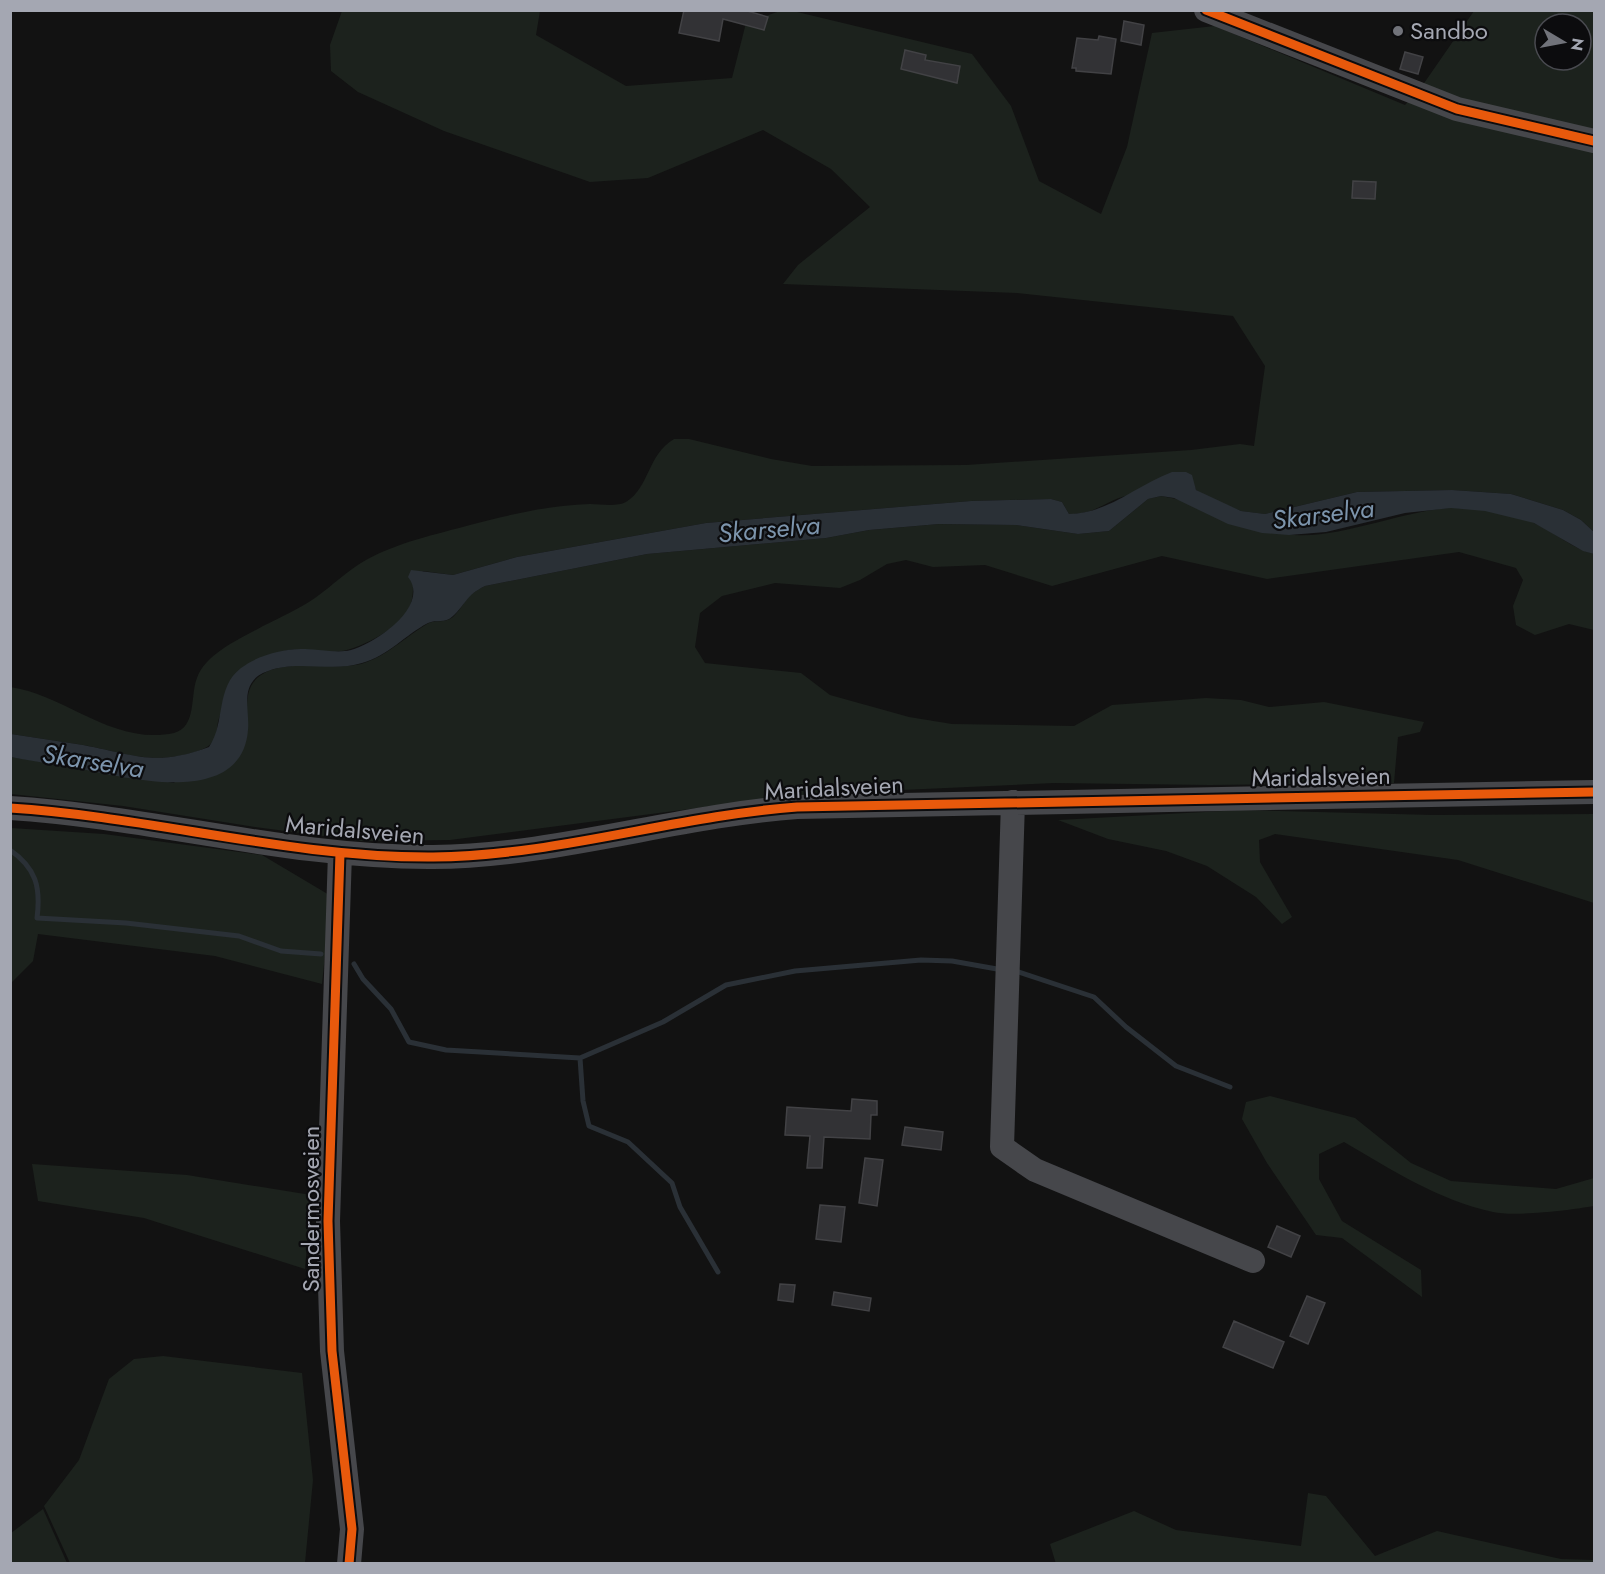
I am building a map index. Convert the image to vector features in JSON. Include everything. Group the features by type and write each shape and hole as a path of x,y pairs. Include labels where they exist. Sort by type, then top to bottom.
{"street":[{"path":"1206,10 1457,109 1594,141"},
{"name":"Maridalsveien","path":"10,808 121,819 340,853 399,857 461,856 525,849 776,809 1013,802 1594,792"},
{"path":"1013,802 1002,1147 1035,1170 1253,1261"},
{"name":"Sandermosveien","path":"340,853 328,1221 332,1351 352,1529 349,1563"}],"shaded area":[{"path":"342,11 540,11 536,35 626,86 732,78 746,23 780,11 793,11 972,54 1011,106 1039,181 1101,214 1127,147 1152,33 1215,26 1405,105 1420,89 1474,11 1594,11 1594,532 1581,520 1563,510 1511,494 1452,490 1357,492 1265,514 1241,511 1216,501 1196,490 1192,480 1122,497 1078,514 1069,514 1062,502 1051,499 971,501 706,523 517,557 453,575 423,571 413,583 413,594 408,610 396,624 376,638 344,651 294,649 277,655 223,710 211,744 195,752 165,758 151,758 11,734 10,687 51,699 90,718 131,732 152,735 181,730 190,717 197,678 208,661 235,641 309,602 366,560 417,540 514,514 575,505 622,504 634,496 658,453 674,439 689,439 771,459 812,466 966,465 1191,450 1240,444 1254,446 1265,366 1233,316 1017,293 783,284 798,265 870,207 831,169 763,130 648,178 590,182 444,131 358,92 331,71 330,45"},
{"path":"1161,496 1287,534 1324,534 1410,514 1449,508 1492,511 1525,519 1578,548 1594,554 1594,630 1569,624 1535,635 1516,625 1513,606 1523,580 1516,568 1459,552 1267,579 1162,556 1052,586 985,565 933,567 906,560 887,564 860,580 840,588 775,583 722,596 700,613 695,647 705,663 801,673 830,695 909,717 952,724 1074,726 1112,705 1206,698 1241,700 1269,707 1324,702 1424,722 1420,732 1398,737 1394,783 1210,785 1054,783 858,792 744,802 450,840 361,841 123,806 11,794 11,757 174,783 247,711 249,691 253,682 261,675 283,667 349,666 370,661 427,624 450,619 469,597 485,586 647,554 826,538 869,530 939,524 1016,525 1078,534 1109,531 1148,499"},
{"path":"1241,810 1433,815 1594,814 1594,903 1458,860 1275,834 1259,840 1260,862 1292,917 1282,924 1256,897 1207,866 1166,851 1108,839 1058,820"},
{"path":"11,828 104,834 262,855 331,896 322,984 215,956 38,934 33,961 11,983"},
{"path":"1270,1096 1355,1118 1411,1163 1451,1181 1556,1189 1594,1178 1594,1206 1529,1213 1493,1212 1434,1192 1344,1142 1319,1154 1319,1179 1342,1221 1421,1270 1422,1297 1342,1238 1316,1235 1267,1163 1242,1119 1246,1102"},
{"path":"32,1164 187,1175 311,1195 305,1269 144,1218 38,1201"},
{"path":"163,1356 302,1373 313,1480 305,1563 70,1563 44,1506 79,1460 109,1379 134,1359"},
{"path":"1308,1493 1326,1496 1375,1556 1437,1531 1561,1559 1594,1560 1594,1563 1056,1564 1050,1544 1134,1511 1176,1530 1301,1546"},
{"path":"43,1509 67,1563 11,1563 11,1533"}],"water":[{"name":"Skarselva","path":"1172,472 1186,472 1192,475 1196,490 1241,511 1265,514 1357,492 1452,490 1511,494 1563,510 1581,520 1594,532 1594,554 1583,551 1534,523 1485,511 1451,508 1405,513 1326,532 1289,535 1262,533 1228,524 1174,498 1161,496 1148,499 1109,531 1078,534 1016,525 939,524 869,530 826,538 647,554 485,586 470,596 450,618 428,623 380,655 362,663 338,667 287,667 263,673 251,684 248,691 248,730 241,754 226,770 206,779 181,782 154,781 11,757 11,734 159,758 174,757 209,747 218,727 227,685 241,668 254,660 277,652 293,649 345,651 373,640 397,622 412,600 413,588 408,577 411,570 453,575 517,557 706,523 971,501 1051,499 1062,502 1069,514 1083,513 1109,504"}],"building":[{"path":"684,10 744,10 768,17 764,30 723,19 719,41 679,33"},
{"path":"1124,21 1144,25 1141,45 1121,41"},
{"path":"1099,36 1116,39 1111,74 1076,71 1076,68 1072,68 1077,38 1098,40"},
{"path":"905,50 926,55 925,60 960,66 957,83 901,69"},
{"path":"1405,52 1423,57 1418,74 1400,69"},
{"path":"1353,181 1376,182 1375,199 1352,198"},
{"path":"852,1099 877,1101 877,1115 871,1115 870,1139 824,1137 822,1168 807,1168 810,1136 785,1135 787,1107 851,1111"},
{"path":"905,1127 943,1132 941,1150 902,1145"},
{"path":"865,1158 883,1160 877,1206 859,1203"},
{"path":"820,1205 845,1207 841,1242 816,1239"},
{"path":"1277,1226 1300,1236 1291,1257 1268,1247"},
{"path":"780,1284 795,1285 793,1302 778,1300"},
{"path":"834,1292 871,1298 869,1311 832,1305"},
{"path":"1307,1296 1325,1303 1308,1344 1290,1336"},
{"path":"1234,1321 1284,1342 1273,1368 1223,1347"}],"waterway":[{"path":"10,850 26,864 35,879 38,897 37,918 126,923 239,936 281,951 321,954"},
{"path":"354,964 363,979 391,1009 409,1042 446,1050 580,1058 663,1022 726,985 795,971 921,960 952,961 997,969"},
{"path":"1016,971 1094,997 1126,1027 1176,1066 1230,1087"},
{"path":"580,1058 583,1101 589,1126 628,1142 672,1183 680,1207 718,1272"}],"cycle path":[{"path":"1206,10 1457,109 1594,141"},
{"path":"10,808 116,820 327,851 380,856 433,857 525,850 706,818 797,807 1594,792"},
{"path":"340,853 328,1221 332,1351 352,1529 349,1564"}],"place":[{"name":"Sandbo","path":"1398,31"}]}
